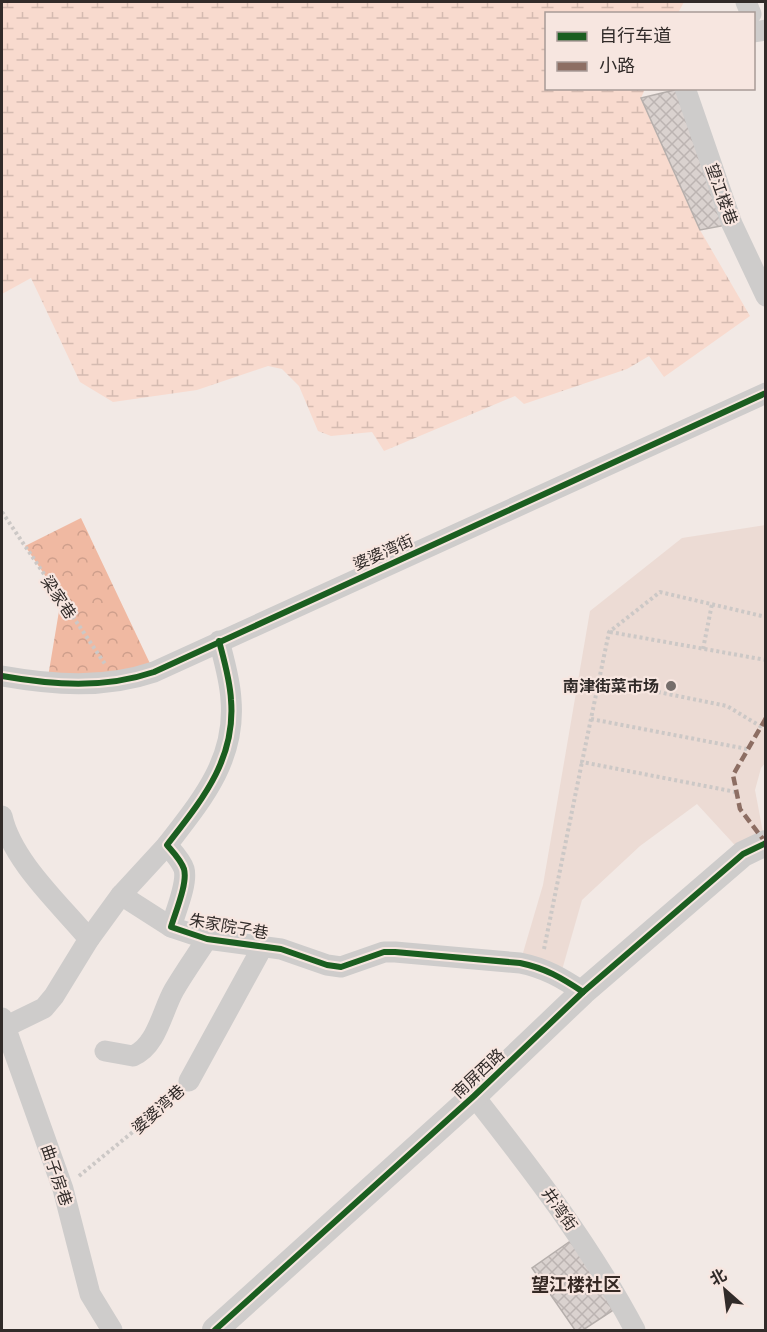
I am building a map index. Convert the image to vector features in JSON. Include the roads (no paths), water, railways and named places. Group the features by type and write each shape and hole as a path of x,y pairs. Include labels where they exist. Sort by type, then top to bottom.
{"street":[{"name":"望江楼巷","path":"686,90 732,224 765,296"},
{"name":"婆婆湾街","path":"2,682 103,684 130,680 154,672 765,393"},
{"path":"3,1022 44,1008 121,895 167,845 214,781 224,756 231,723 231,701 219,641"},
{"path":"2,816 9,840 22,860 90,939"},
{"name":"南屏西路","path":"215,1330 474,1096 583,992 743,854 765,843"},
{"name":"朱家院子巷","path":"167,845 184,869 184,878 171,927 207,939 281,949 327,965 341,967 384,952 520,963 540,967 583,992"},
{"path":"121,895 171,927"},
{"path":"105,1051 133,1056 141,1053 159,1024 174,991 207,939"},
{"name":"婆婆湾巷","path":"189,1081 263,946"},
{"name":"曲子房巷","path":"3,1022 63,1189 90,1294 112,1330"},
{"name":"井湾街","path":"474,1096 539,1178 579,1235 634,1330"}],"place":[{"name":"南津街菜市场","path":"671,686"}],"district":[{"name":"望江楼社区","path":"576,1285"}]}
